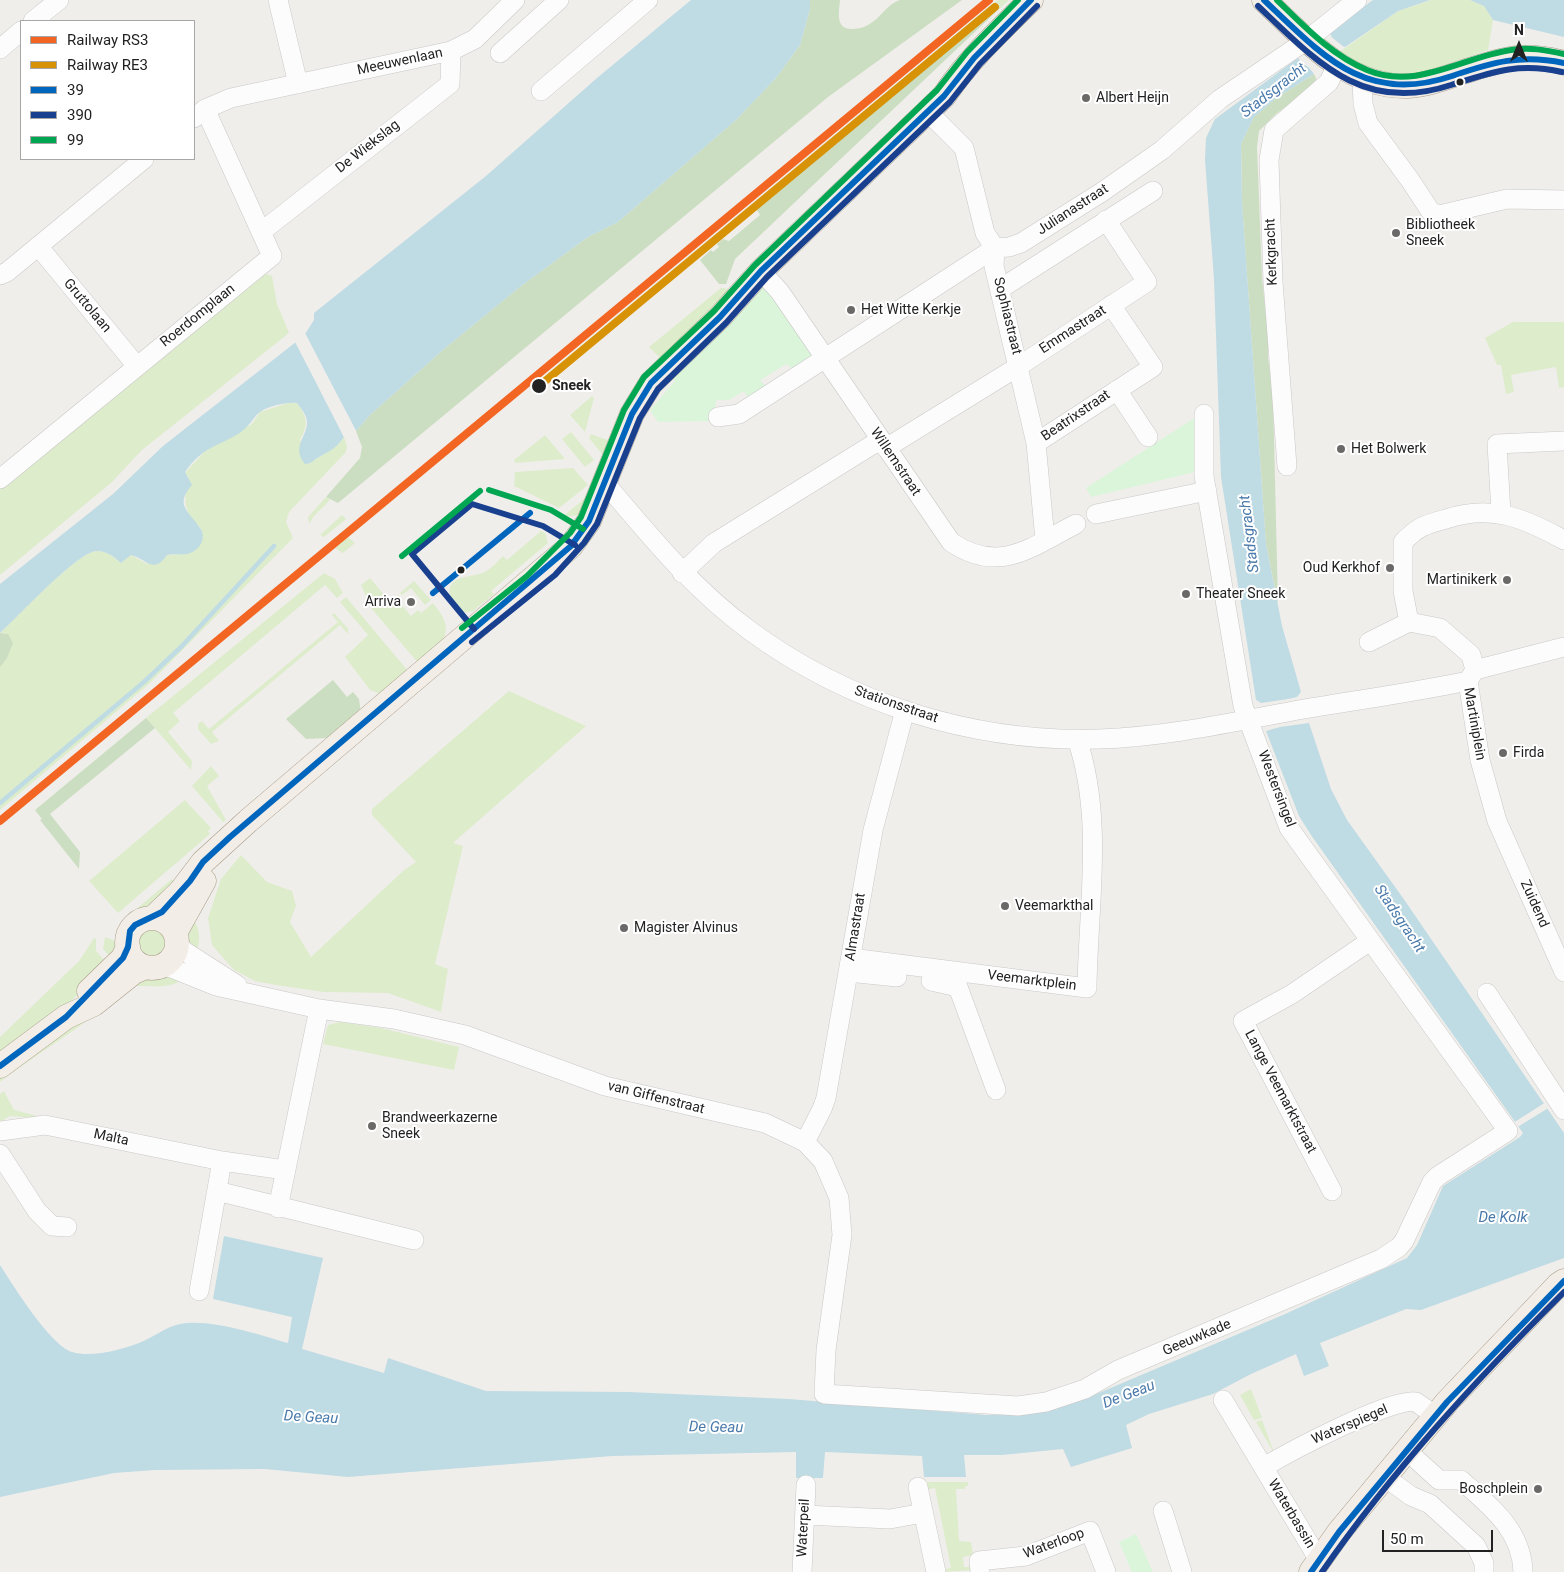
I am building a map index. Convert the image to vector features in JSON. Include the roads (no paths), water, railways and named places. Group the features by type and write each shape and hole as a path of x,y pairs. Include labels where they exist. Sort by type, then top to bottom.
{"main road":[{"path":"153,918 180,892 203,862 248,821 321,757 561,557 589,521 632,414 643,393 731,305 760,271 936,104 979,53 1031,0"},
{"path":"936,104 997,54 1016,30 1050,0"},
{"path":"1264,0 1322,53 1362,78 1407,86 1434,82 1507,58 1531,57 1564,63"},
{"path":"66,1017 94,1004 134,972 155,966 176,951 176,937 212,868 214,854"},
{"path":"0,1066 66,1017 122,958 128,947 130,931 135,925 142,920 153,918 164,921 176,937"},
{"path":"128,947 130,954 138,963 155,966"},
{"path":"1315,1566 1339,1532 1406,1450 1478,1368 1558,1285 1564,1282"}],"street":[{"path":"34,20 59,0"},
{"path":"278,0 298,84"},
{"name":"Meeuwenlaan","path":"199,113 231,98 451,51 475,39 515,0"},
{"path":"500,53 559,0"},
{"path":"1322,53 1357,0"},
{"path":"541,91 646,1"},
{"path":"0,49 20,32"},
{"name":"De Wiekslag","path":"261,232 450,84 451,51"},
{"name":"Julianastraat","path":"718,417 740,414 995,248 1009,247 1021,243 1102,192 1162,150 1220,99 1322,53"},
{"name":"Kerkgracht","path":"1287,466 1273,282 1269,160 1274,130 1328,82 1322,53"},
{"path":"1362,78 1363,104 1368,123 1431,212 1439,215 1507,199 1564,200"},
{"name":"Sophiastraat","path":"936,104 964,148 985,233 995,248 994,266 1036,443 1045,540"},
{"name":"Roerdomplaan","path":"0,479 136,365 272,256 199,113"},
{"path":"0,275 7,272 143,160"},
{"name":"Julianastraat","path":"1000,290 1153,191"},
{"name":"Emmastraat","path":"682,573 714,543 1019,366 1146,282 1106,220"},
{"name":"Gruttolaan","path":"38,246 136,365"},
{"name":"Willemstraat","path":"760,271 780,292 942,532 951,542 972,553 998,558 1021,553 1076,524"},
{"name":"Beatrixstraat","path":"1036,443 1153,367 1111,305"},
{"name":"Beatrixstraat","path":"1117,390 1148,437"},
{"name":"Westersingel","path":"1204,414 1204,476 1243,706 1255,718 1289,828 1508,1131"},
{"path":"1502,513 1497,444 1564,441"},
{"name":"Stationsstraat","path":"605,483 682,573 743,625 778,649 827,678 905,710 987,732 1077,739 1163,734 1255,718"},
{"path":"1096,514 1207,491"},
{"path":"1409,622 1403,591 1403,542 1417,528 1465,513 1502,513 1521,519 1564,540"},
{"path":"1369,642 1409,622 1440,628 1471,655 1472,676 1564,647"},
{"name":"Martiniplein","path":"1255,718 1472,676 1480,760 1488,794 1497,822 1517,863"},
{"name":"Almastraat","path":"806,1142 826,1098 855,939 854,930 874,830 905,710"},
{"name":"Veemarktplein","path":"850,965 1087,988 1093,822 1085,763 1077,739"},
{"name":"Zuidend","path":"1517,863 1564,972"},
{"name":"van Giffenstraat","path":"176,937 184,951 250,994"},
{"name":"Lange Veemarktstraat","path":"1332,1191 1243,1021 1292,994 1370,941"},
{"path":"850,965 958,986 996,1090"},
{"name":"van Giffenstraat","path":"155,966 216,986 250,994 319,1009 394,1019 465,1035 605,1086 765,1123 806,1142 823,1161 839,1198 842,1235 826,1350 824,1394"},
{"path":"1487,994 1563,1106"},
{"path":"278,1208 319,1009"},
{"name":"Malta","path":"0,1131 45,1124 222,1161 285,1170"},
{"name":"Geeuwkade","path":"824,1394 1018,1406 1046,1402 1084,1389 1118,1370 1381,1259 1399,1247 1404,1241 1432,1182 1438,1176 1508,1131"},
{"path":"0,1154 37,1211 52,1226 67,1227"},
{"path":"199,1291 222,1161"},
{"path":"217,1191 278,1208 414,1240"},
{"name":"Waterbassin","path":"1223,1400 1264,1467 1315,1566"},
{"name":"Waterspiegel","path":"1264,1467 1359,1420 1405,1402 1416,1402 1436,1416"},
{"path":"1406,1450 1439,1480 1462,1480 1505,1520 1522,1558 1523,1572"},
{"path":"1385,1477 1411,1496 1424,1500 1476,1546 1484,1563 1484,1572"},
{"path":"1424,1500 1439,1480"},
{"name":"Waterpeil","path":"802,1572 806,1485"},
{"path":"918,1487 936,1572"},
{"path":"1163,1511 1182,1572"},
{"path":"805,1515 890,1519 923,1513"},
{"name":"Waterloop","path":"980,1569 979,1561 1026,1556 1090,1531 1106,1572"}],"water":[{"path":"691,0 810,0 810,9 800,45 776,78 736,120 618,222 588,237 521,286 444,349 370,415 356,431 305,334 314,320 314,313 486,176 597,78"},
{"path":"1373,0 1430,0 1398,11 1345,47 1342,46 1310,69 1314,74 1275,99 1254,117 1241,144 1242,203 1266,544 1282,626 1301,692 1297,698 1295,723 1305,721 1309,723 1331,789 1347,820 1403,898 1564,1133 1564,1258 1421,1310 1406,1309 1320,1343 1329,1366 1304,1376 1296,1354 1251,1374 1213,1394 1149,1414 1126,1425 1132,1448 1071,1467 1063,1449 1002,1455 964,1455 966,1477 924,1477 922,1456 825,1452 823,1478 796,1478 796,1452 612,1456 348,1477 265,1469 155,1470 114,1473 0,1497 0,1265 43,1327 63,1347 80,1354 97,1354 123,1348 144,1341 175,1325 192,1323 220,1325 288,1343 292,1317 213,1299 224,1236 323,1258 302,1349 384,1373 388,1358 486,1391 629,1392 789,1399 987,1415 1030,1414 1094,1395 1283,1315 1407,1258 1417,1245 1443,1186 1520,1137 1523,1133 1299,816 1266,731 1269,728 1263,705 1256,700 1221,477 1214,279 1205,160 1206,138 1215,119 1298,58 1303,62 1333,39 1329,32"},
{"path":"1470,0 1564,0 1564,37 1493,20 1484,6"},
{"path":"296,342 344,437 336,447 311,463 305,464 299,451 307,423 305,415 297,403 278,405 263,410 241,432 198,457 185,472 192,485 184,498 185,508 203,535 203,539 197,549 187,554 167,555 162,561 154,565 131,555 121,563 104,552 97,551 88,554 76,561 48,586 0,633 0,584 113,494 163,446"}],"waterway":[{"path":"0,803 144,682 182,646 274,546"}],"rail line":[{"name":"RS3","path":"0,821 989,0"},
{"name":"RE3","path":"538,387 995,7"}],"place":[{"name":"Albert Heijn","path":"1086,98"},
{"name":"Bibliotheek Sneek","path":"1396,233"},
{"name":"Het Witte Kerkje","path":"851,310"},
{"name":"Sneek","path":"539,386"},
{"name":"Het Bolwerk","path":"1341,449"},
{"name":"Oud Kerkhof","path":"1390,568"},
{"name":"Martinikerk","path":"1507,580"},
{"name":"Theater Sneek","path":"1186,594"},
{"name":"Arriva","path":"411,602"},
{"name":"Firda","path":"1503,753"},
{"name":"Veemarkthal","path":"1005,906"},
{"name":"Magister Alvinus","path":"624,928"},
{"name":"Brandweerkazerne Sneek","path":"372,1126"},
{"name":"Boschplein","path":"1538,1489"}],"water label":[{"name":"Stadsgracht","path":"1274,91"},
{"name":"Stadsgracht","path":"1250,534"},
{"name":"Stadsgracht","path":"1399,919"},
{"name":"De Kolk","path":"1503,1218"},
{"name":"De Geau","path":"1129,1395"},
{"name":"De Geau","path":"311,1418"},
{"name":"De Geau","path":"716,1428"}]}
